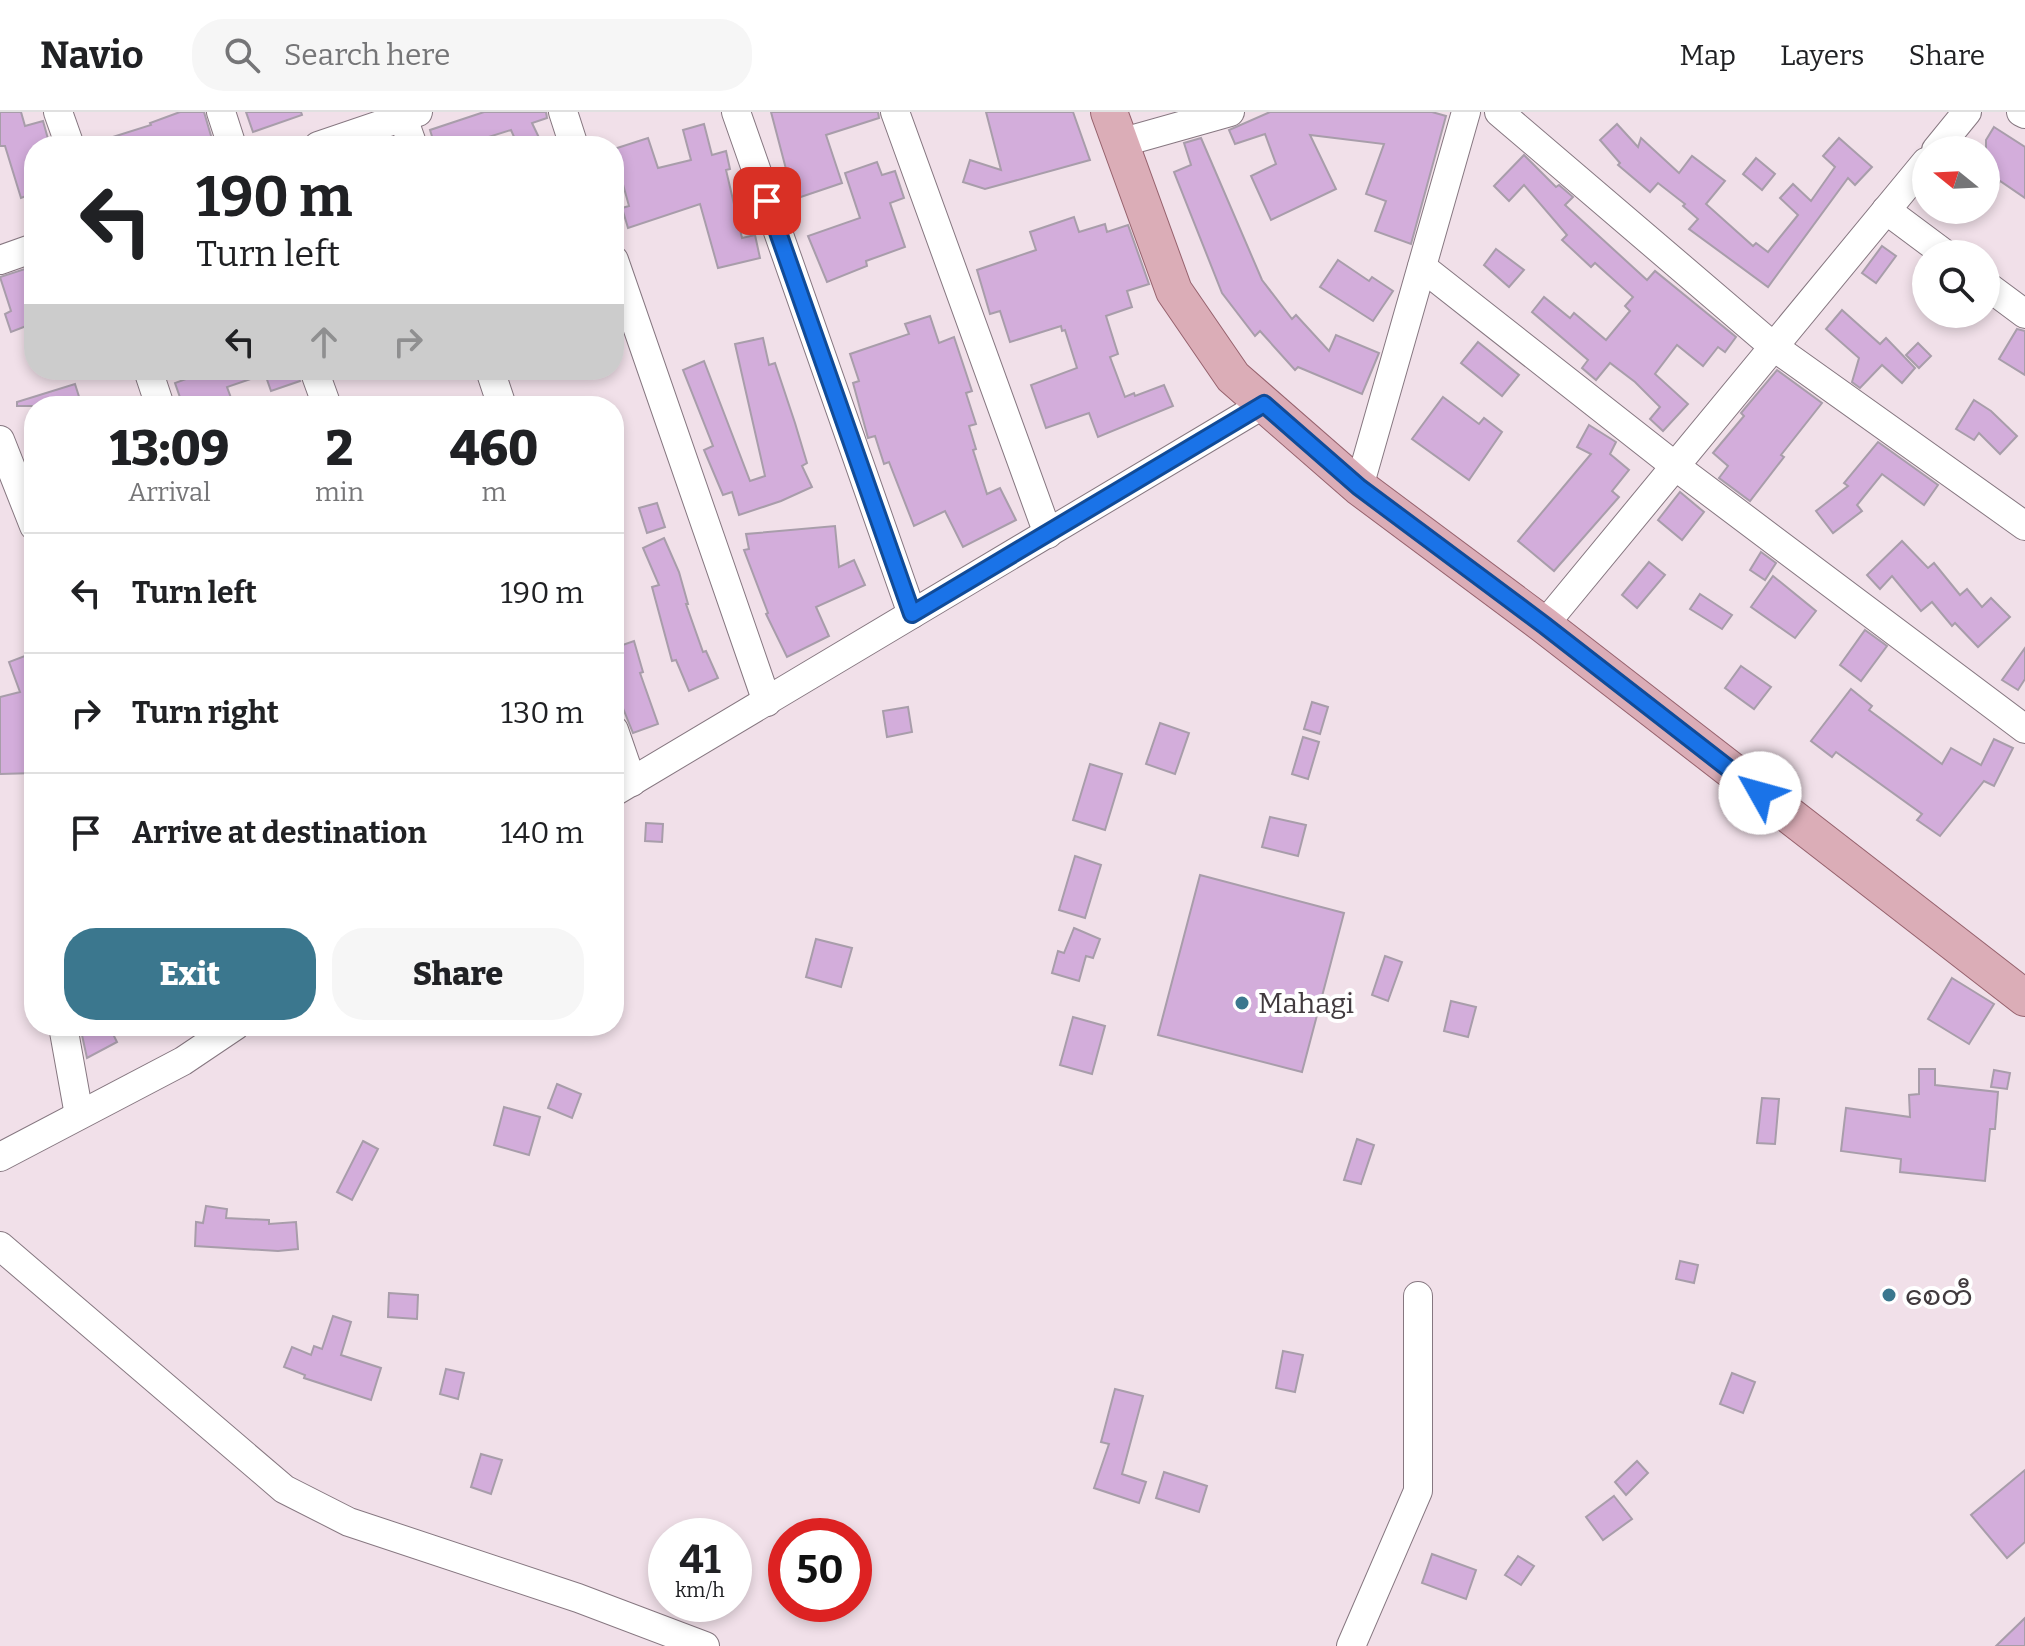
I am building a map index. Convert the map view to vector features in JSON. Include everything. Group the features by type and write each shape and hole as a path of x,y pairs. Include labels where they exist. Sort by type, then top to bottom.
{"main road":[{"path":"1115,128 1174,291 1233,377 1359,487 1544,625 2025,998"}],"street":[{"path":"58,112 66,136"},
{"path":"221,112 229,136"},
{"path":"563,112 571,136"},
{"path":"736,112 912,614"},
{"path":"895,112 1048,534"},
{"path":"1115,128 1230,112"},
{"path":"1359,487 1466,112"},
{"path":"1499,112 1774,347 2025,526"},
{"path":"1947,136 1967,112"},
{"path":"346,136 407,114 411,136"},
{"path":"1544,625 1912,179"},
{"path":"1886,210 1926,240"},
{"path":"0,260 24,252"},
{"path":"1422,267 1675,466 2025,729"},
{"path":"624,289 767,702"},
{"path":"2000,295 2025,314"},
{"path":"624,786 1264,404"},
{"path":"0,440 24,501"},
{"path":"65,1036 79,1115"},
{"path":"0,1157 183,1061 220,1036"},
{"path":"0,1246 284,1489 349,1522 578,1598 705,1646"},
{"path":"1351,1646 1418,1491 1418,1296"}],"building":[{"path":"0,112 21,112 25,126 43,121 47,136 24,136 24,197 21,198 5,146 0,146"},
{"path":"180,112 204,112 211,136 116,136"},
{"path":"246,112 301,112 302,115 253,132"},
{"path":"484,112 546,112 547,118 532,123 538,136 514,136 511,130 492,136 432,136 430,130"},
{"path":"771,112 878,112 879,118 826,135 842,183 786,202 775,172 786,169"},
{"path":"986,112 1073,112 1090,160 985,189 963,182 970,160 1001,170"},
{"path":"1270,112 1432,112 1446,116 1411,244 1375,231 1386,201 1366,194 1384,144 1310,135 1336,189 1271,220 1251,176 1276,164 1265,134 1235,144 1229,130"},
{"path":"704,124 712,155 726,151 730,169 726,170 742,238 755,235 760,258 718,268 700,204 628,228 624,215 624,207 629,206 624,188 624,146 648,138 658,168 691,160 683,130"},
{"path":"1617,124 1638,147 1641,138 1679,173 1692,156 1725,181 1706,204 1753,246 1756,243 1768,252 1798,215 1780,198 1793,184 1811,201 1835,167 1823,156 1839,138 1872,167 1855,185 1848,178 1768,287 1689,229 1698,219 1683,206 1685,204 1658,183 1650,192 1618,165 1620,163 1600,140"},
{"path":"1994,127 2025,147 2025,198 2000,181 2000,136 1988,136"},
{"path":"1201,138 1262,280 1292,319 1296,315 1329,351 1336,335 1379,353 1362,394 1298,367 1295,370 1260,331 1255,336 1222,293 1174,172 1191,165 1184,143"},
{"path":"1524,155 1556,187 1559,185 1573,197 1565,205 1647,280 1655,271 1736,337 1725,352 1718,347 1703,366 1677,345 1655,374 1688,404 1663,431 1650,419 1660,407 1635,382 1610,363 1596,380 1582,368 1588,360 1532,312 1544,297 1570,318 1574,313 1606,340 1630,311 1625,306 1633,297 1595,263 1591,267 1562,240 1567,235 1524,185 1509,201 1494,186"},
{"path":"1756,158 1775,174 1762,190 1743,174"},
{"path":"877,162 882,175 895,171 904,198 890,203 905,247 866,261 867,266 827,282 808,236 860,218 845,173"},
{"path":"1074,217 1079,232 1105,224 1107,232 1128,225 1149,284 1127,291 1132,307 1106,316 1118,354 1110,357 1125,397 1164,385 1173,406 1098,437 1089,413 1046,428 1031,385 1077,368 1065,330 1062,331 1061,326 1010,342 1000,311 990,314 977,270 1036,250 1030,232"},
{"path":"1882,246 1896,256 1876,283 1862,273"},
{"path":"1496,249 1524,270 1509,287 1484,265"},
{"path":"1338,260 1369,281 1372,277 1393,291 1373,321 1320,287"},
{"path":"24,269 24,327 11,332 5,314 11,311 0,277"},
{"path":"1842,310 1880,344 1886,338 1915,368 1902,383 1882,365 1860,388 1852,382 1859,358 1826,329"},
{"path":"930,316 939,343 954,337 972,391 966,393 976,424 969,426 987,494 1000,488 1016,520 963,547 945,511 914,526 889,462 884,464 875,436 868,438 853,383 859,381 850,354 909,334 905,324"},
{"path":"2017,329 2025,331 2025,375 1999,359"},
{"path":"763,338 769,365 775,363 795,423 807,463 802,466 812,487 739,515 732,492 723,495 704,450 713,446 683,370 704,361 750,481 765,476 735,344"},
{"path":"1478,342 1519,375 1502,396 1461,363"},
{"path":"1918,343 1931,356 1919,368 1906,355"},
{"path":"1777,370 1822,403 1750,501 1719,478 1728,466 1713,453"},
{"path":"183,380 247,380 227,387 230,396 180,396 175,383"},
{"path":"267,380 300,380 300,381 271,391"},
{"path":"75,384 79,396 36,396"},
{"path":"1443,397 1479,424 1484,418 1502,432 1469,480 1412,439"},
{"path":"1974,400 1991,411 2017,436 2000,454 1979,433 1974,440 1956,429"},
{"path":"1589,425 1616,442 1610,454 1629,470 1612,491 1619,497 1554,571 1518,541 1591,454 1577,447"},
{"path":"1878,442 1938,485 1924,505 1882,474 1857,505 1862,511 1833,533 1816,511 1848,486 1844,483"},
{"path":"1680,492 1704,512 1682,540 1658,520"},
{"path":"657,503 665,527 647,533 639,508"},
{"path":"835,526 839,567 854,560 865,585 816,607 829,636 787,657 766,614 744,550 749,549 746,534"},
{"path":"664,538 679,572 686,604 703,652 706,651 718,678 689,691 676,660 672,661 652,587 659,585 643,548"},
{"path":"1902,541 1928,568 1934,563 1960,595 1967,589 1982,607 1991,598 2010,617 1978,647 1955,623 1952,626 1932,602 1921,611 1892,576 1880,589 1867,575"},
{"path":"1761,552 1776,563 1765,580 1750,570"},
{"path":"1649,562 1665,575 1637,608 1622,595"},
{"path":"1773,576 1816,611 1795,638 1751,607"},
{"path":"1700,594 1732,615 1722,629 1690,609"},
{"path":"1865,630 1887,646 1861,681 1840,665"},
{"path":"634,641 643,672 640,673 658,724 633,733 624,711 624,644"},
{"path":"2025,648 2025,679 2018,690 2002,680"},
{"path":"24,656 24,773 0,774 0,697 20,692 9,662"},
{"path":"1741,666 1771,687 1754,709 1725,688"},
{"path":"1851,689 1872,706 1869,710 1942,764 1951,748 1981,765 1994,739 2013,748 1994,786 1984,781 1940,836 1917,820 1922,814 1836,752 1832,757 1811,741"},
{"path":"1312,702 1328,707 1320,734 1304,729"},
{"path":"908,707 912,732 887,737 883,711"},
{"path":"1160,723 1189,733 1175,774 1146,764"},
{"path":"1303,737 1319,742 1308,779 1292,774"},
{"path":"1090,764 1122,774 1105,830 1073,820"},
{"path":"1270,817 1306,825 1298,856 1262,847"},
{"path":"646,823 663,824 662,842 645,841"},
{"path":"1075,856 1101,865 1085,918 1059,910"},
{"path":"1200,875 1344,913 1302,1072 1158,1035"},
{"path":"1074,928 1100,939 1093,958 1086,956 1079,981 1052,973 1058,951 1064,953"},
{"path":"816,939 852,948 841,987 806,977"},
{"path":"1385,956 1402,962 1388,1001 1372,995"},
{"path":"1952,978 1994,1004 1969,1044 1928,1019"},
{"path":"1451,1001 1476,1007 1468,1037 1444,1031"},
{"path":"1073,1017 1105,1026 1092,1074 1060,1065"},
{"path":"82,1036 114,1036 117,1042 87,1058"},
{"path":"1919,1069 1935,1069 1935,1085 1998,1092 1995,1129 1990,1129 1985,1181 1900,1172 1901,1159 1841,1151 1846,1108 1910,1117 1909,1095 1919,1094"},
{"path":"1994,1070 2010,1073 2007,1089 1991,1087"},
{"path":"557,1084 581,1094 572,1118 548,1108"},
{"path":"1762,1098 1779,1099 1775,1144 1757,1143"},
{"path":"504,1107 540,1117 529,1155 494,1145"},
{"path":"1357,1139 1374,1145 1361,1184 1344,1180"},
{"path":"363,1141 378,1149 352,1200 337,1192"},
{"path":"206,1206 227,1209 226,1218 269,1220 269,1224 296,1222 298,1249 278,1251 195,1246 196,1222 203,1223"},
{"path":"1680,1261 1698,1265 1694,1283 1676,1279"},
{"path":"389,1293 418,1295 417,1319 388,1317"},
{"path":"333,1316 351,1322 341,1355 381,1368 371,1400 304,1378 305,1375 284,1367 292,1347 311,1355 314,1346 322,1349"},
{"path":"1283,1351 1303,1355 1295,1392 1276,1388"},
{"path":"446,1369 464,1373 458,1399 440,1394"},
{"path":"1732,1373 1755,1382 1743,1413 1720,1404"},
{"path":"1115,1389 1143,1396 1122,1474 1146,1482 1139,1503 1094,1488 1109,1444 1101,1442"},
{"path":"481,1454 502,1460 491,1494 471,1487"},
{"path":"1637,1461 1648,1473 1626,1495 1615,1482"},
{"path":"2025,1470 2025,1542 2007,1558 1971,1515"},
{"path":"1164,1472 1207,1486 1199,1512 1156,1498"},
{"path":"1614,1496 1632,1519 1603,1540 1586,1517"},
{"path":"1432,1554 1476,1570 1466,1599 1422,1583"},
{"path":"1518,1556 1534,1566 1521,1585 1505,1575"},
{"path":"2025,1618 2025,1646 1996,1646"}],"place":[{"name":"Mahagi","path":"1242,1003"},
{"name":"စေတီ","path":"1889,1295"}],"route":[{"path":"767,201 912,614 1264,404 1359,487 1544,625 1760,793"}]}
